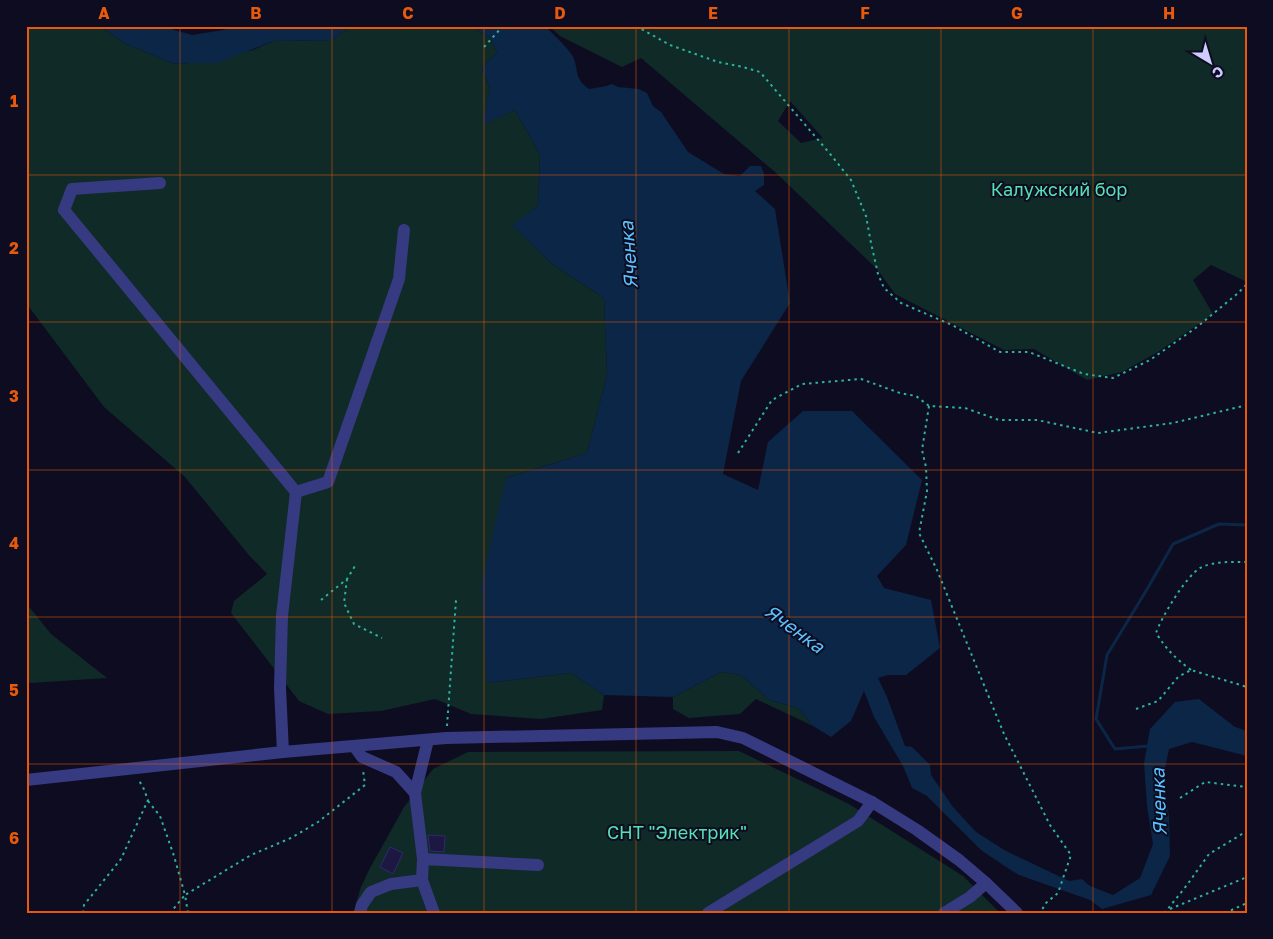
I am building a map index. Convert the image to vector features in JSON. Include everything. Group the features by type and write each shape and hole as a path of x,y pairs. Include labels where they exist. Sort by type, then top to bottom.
{"street":[{"path":"160,182 72,189 64,210 296,492 282,616 280,688 283,752"},
{"path":"296,492 328,482 398,279 404,230"},
{"path":"26,780 283,752 446,738 718,732 743,738 872,802 917,830 958,860 986,883 1017,913"},
{"path":"428,740 415,793 423,859 422,880 434,913"},
{"path":"354,746 362,757 396,772 415,793"},
{"path":"708,913 858,820 872,802"},
{"path":"423,859 538,865"},
{"path":"360,913 362,905 371,892 391,884 422,880"},
{"path":"944,913 970,898 986,883"}],"path":[{"path":"484,47 503,26"},
{"path":"636,26 670,45 718,62 760,72 851,180 866,216 878,274 884,288 901,303 952,325 1000,352 1029,352 1084,374 1113,378 1150,360 1197,327 1247,284"},
{"path":"738,452 772,400 802,384 861,380 900,393 916,396 929,406 965,408 999,420 1037,420 1098,434 1173,423 1247,405"},
{"path":"929,406 922,450 926,467 927,492 919,533 1004,734 1050,825 1071,855 1058,893 1046,903 1040,913"},
{"path":"1247,562 1213,564 1200,568 1188,579 1160,623 1156,633 1163,645 1175,658 1191,670 1247,686"},
{"path":"355,566 348,579 344,603 354,624 382,638"},
{"path":"321,600 348,579"},
{"path":"446,738 456,600"},
{"path":"1136,709 1158,700 1178,677 1191,670"},
{"path":"170,913 185,895 251,855 291,838 318,822 365,785 362,757"},
{"path":"131,769 143,787 148,800 160,816 174,856 188,913"},
{"path":"1180,798 1205,782 1247,787"},
{"path":"83,913 84,905 121,859 148,800"},
{"path":"1168,910 1209,854 1247,831"},
{"path":"1164,913 1247,877"},
{"path":"1225,913 1247,903"}],"green space":[{"path":"26,26 95,26 106,30 124,43 175,64 253,50 274,41 332,40 351,26 471,26 490,38 497,52 482,68 490,88 483,124 515,110 540,155 538,206 513,225 551,263 604,298 607,375 587,453 506,478 487,683 571,673 604,695 602,710 541,719 471,714 435,699 381,711 328,714 299,701 231,613 234,601 267,574 248,554 185,477 104,407 26,303"},
{"name":"Калужский бор","path":"549,26 1247,26 1247,282 1211,265 1193,280 1213,314 1158,352 1122,372 1087,380 1034,349 1004,350 895,294 877,269 775,172 641,58 622,67 560,36","holes":["790,101 822,137 801,143 778,121"]},
{"path":"26,603 51,634 107,678 31,683 26,681"},
{"path":"721,672 741,675 769,700 798,708 813,726 756,699 740,714 689,718 673,709 673,697"},
{"name":"СНТ \"Электрик\"","path":"739,751 849,804 963,876 1000,913 353,913 361,887 370,868 404,807 433,769 468,752"}],"water":[{"path":"95,26 161,26 192,35 235,26 351,26 332,40 274,41 217,63 175,64 124,43 106,30"},
{"name":"Яченка","path":"471,26 545,26 572,55 580,81 589,89 612,84 618,87 639,89 647,93 653,106 661,112 688,152 724,174 740,176 750,166 761,166 764,174 764,185 755,191 775,209 790,303 741,381 723,474 758,490 768,442 803,411 852,411 922,480 906,545 877,576 884,588 931,600 940,648 906,675 888,675 878,678 905,746 912,747 930,765 931,775 953,807 976,832 1006,851 1069,881 1082,879 1090,886 1113,895 1140,878 1153,844 1147,806 1144,763 1150,729 1175,702 1199,699 1235,727 1247,731 1247,756 1192,742 1169,749 1162,782 1169,816 1170,856 1151,895 1102,909 1090,900 1019,875 981,850 927,796 912,788 903,766 874,717 864,691 851,721 831,737 813,726 798,708 769,700 741,675 721,672 673,697 604,695 571,673 487,683 481,585 506,478 587,453 607,375 604,298 551,263 512,225 538,206 540,155 515,110 482,125 490,88 482,68 497,52 490,38"}],"building":[{"path":"428,835 445,836 444,852 430,851"},
{"path":"390,847 403,853 393,874 380,867"}],"waterway":[{"path":"1148,746 1115,749 1096,719 1107,655 1173,544 1219,524 1247,525"}]}
